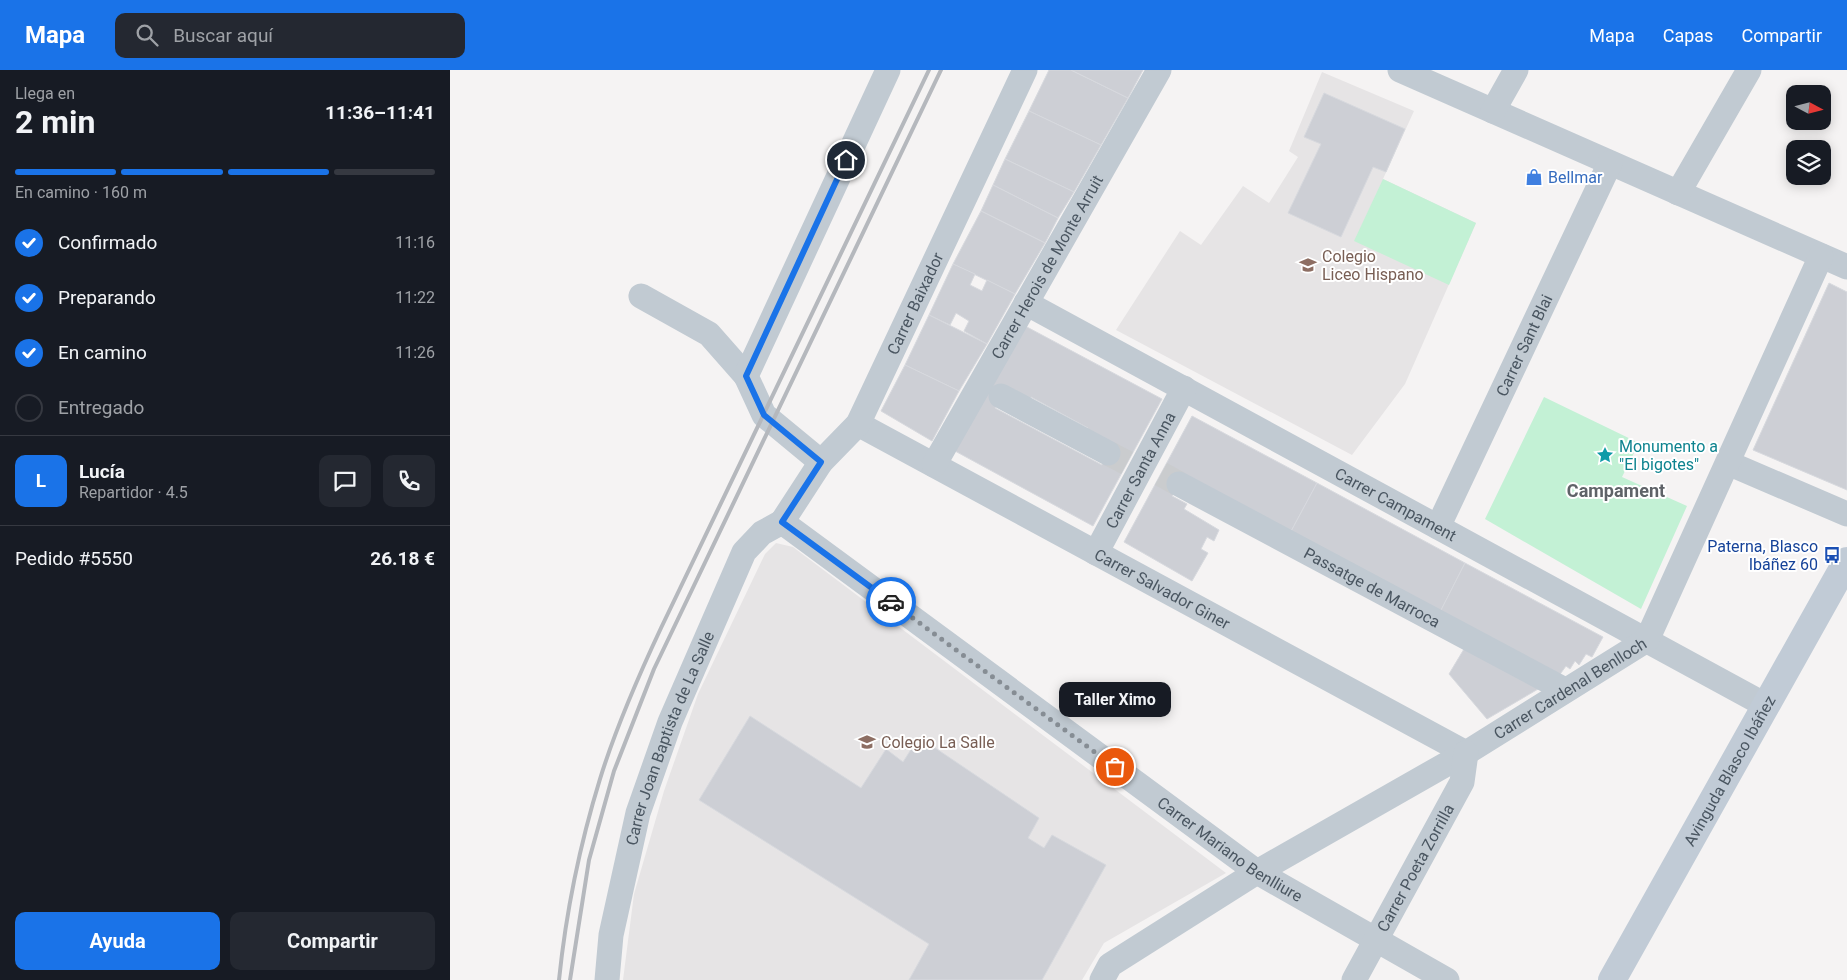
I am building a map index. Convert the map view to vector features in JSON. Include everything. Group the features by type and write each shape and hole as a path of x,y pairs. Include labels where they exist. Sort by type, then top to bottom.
{"street":[{"path":"746,376 888,70"},
{"name":"Carrer Baixador","path":"782,522 821,462 858,424 1025,70"},
{"name":"Carrer Herois de Monte Arruit","path":"934,465 990,390 1026,303 1158,70"},
{"path":"1400,70 1847,267"},
{"path":"1492,111 1516,70"},
{"path":"1678,193 1748,70"},
{"name":"Carrer Sant Blai","path":"1438,527 1610,163"},
{"name":"Carrer Cardenal Benlloch","path":"1102,980 1110,965 1257,872 1466,754 1646,640 1822,256"},
{"path":"641,296 708,334 746,376 764,415 821,462"},
{"name":"Carrer Campament","path":"1026,303 1767,706"},
{"name":"Carrer Santa Anna","path":"1096,553 1143,469 1184,388"},
{"name":"Passatge de Marroca","path":"990,390 1565,690"},
{"name":"Carrer Salvador Giner","path":"858,424 1466,754"},
{"path":"1728,463 1847,514"},
{"name":"Carrer Mariano Benlliure","path":"782,522 1257,872 1447,980"},
{"name":"Carrer Joan Baptista de La Salle","path":"607,980 610,935 638,813 670,722 744,552 762,533 782,522"},
{"name":"Avinguda Blasco Ibáñez","path":"1612,980 1847,561"},
{"name":"Carrer Poeta Zorrilla","path":"1354,980 1462,782 1466,754"}],"shaded area":[{"name":"Colegio Liceo Hispano","path":"1322,72 1414,111 1383,179 1476,223 1405,384 1352,455 1116,330 1180,231 1201,245 1243,186 1269,203 1298,157 1289,151"},
{"name":"Colegio La Salle","path":"776,543 793,547 1226,873 1104,943 1082,980 623,980 634,894 664,791 698,694 765,554"}],"green space":[{"path":"1383,179 1476,223 1449,285 1354,241"},
{"path":"1544,397 1639,443 1622,477 1687,506 1641,609 1485,519"}],"building":[{"path":"1049,70 1071,70 1128,98 1101,145 1029,111"},
{"path":"1071,70 1143,70 1128,98"},
{"path":"1324,93 1405,129 1386,172 1373,167 1341,237 1288,213 1321,144 1304,137"},
{"path":"1029,111 1101,145 1074,192 1005,159"},
{"path":"1005,159 1074,192 1058,218 993,185"},
{"path":"993,185 1058,218 1045,243 981,211"},
{"path":"981,211 1045,243 1015,294 953,264"},
{"path":"953,264 975,274 970,285 982,291 987,280 1015,294 987,344 964,331 969,321 956,313 950,325 929,315"},
{"path":"1829,283 1847,292 1847,490 1753,450"},
{"path":"929,315 987,344 959,391 905,365"},
{"path":"1025,326 1162,399 1093,526 955,451","holes":["1002,393 1030,401 1031,397 1088,428 1084,436 1112,447 1102,465 995,408"]},
{"path":"905,365 959,391 932,441 881,411"},
{"path":"1192,416 1317,483 1289,535 1183,478 1172,496 1187,504 1184,509 1219,530 1214,541 1207,537 1201,549 1208,553 1192,581 1124,542"},
{"path":"1317,483 1465,563 1439,614 1289,535"},
{"path":"1465,563 1603,637 1592,657 1586,654 1579,665 1575,661 1570,669 1566,666 1558,677 1439,614"},
{"path":"1467,644 1545,685 1487,719 1449,674"},
{"path":"750,716 861,788 886,749 903,762 919,737 1039,818 1028,838 1044,848 1052,835 1106,865 1042,980 909,980 929,944 699,800"}],"tunnel":[{"path":"1108,453 1127,463"},
{"path":"1161,474 1179,484"}],"railway":[{"path":"559,980 570,904 586,828 606,760 628,702 661,628 929,70"},
{"path":"570,980 589,860 614,771 654,669 941,70"}],"way so far":[{"path":"891,602 1115,767"}],"place":[{"name":"Bellmar","path":"1534,177"},
{"name":"Colegio Liceo Hispano","path":"1308,265"},
{"name":"Monumento a \"El bigotes\"","path":"1605,455"},
{"name":"Paterna, Blasco Ibáñez 60","path":"1832,555"},
{"name":"Colegio La Salle","path":"867,742"},
{"name":"Taller Ximo","path":"1115,767"}],"district":[{"name":"Campament","path":"1616,490"}],"route":[{"path":"846,160 746,376 764,415 821,462 782,522 891,602"}]}
